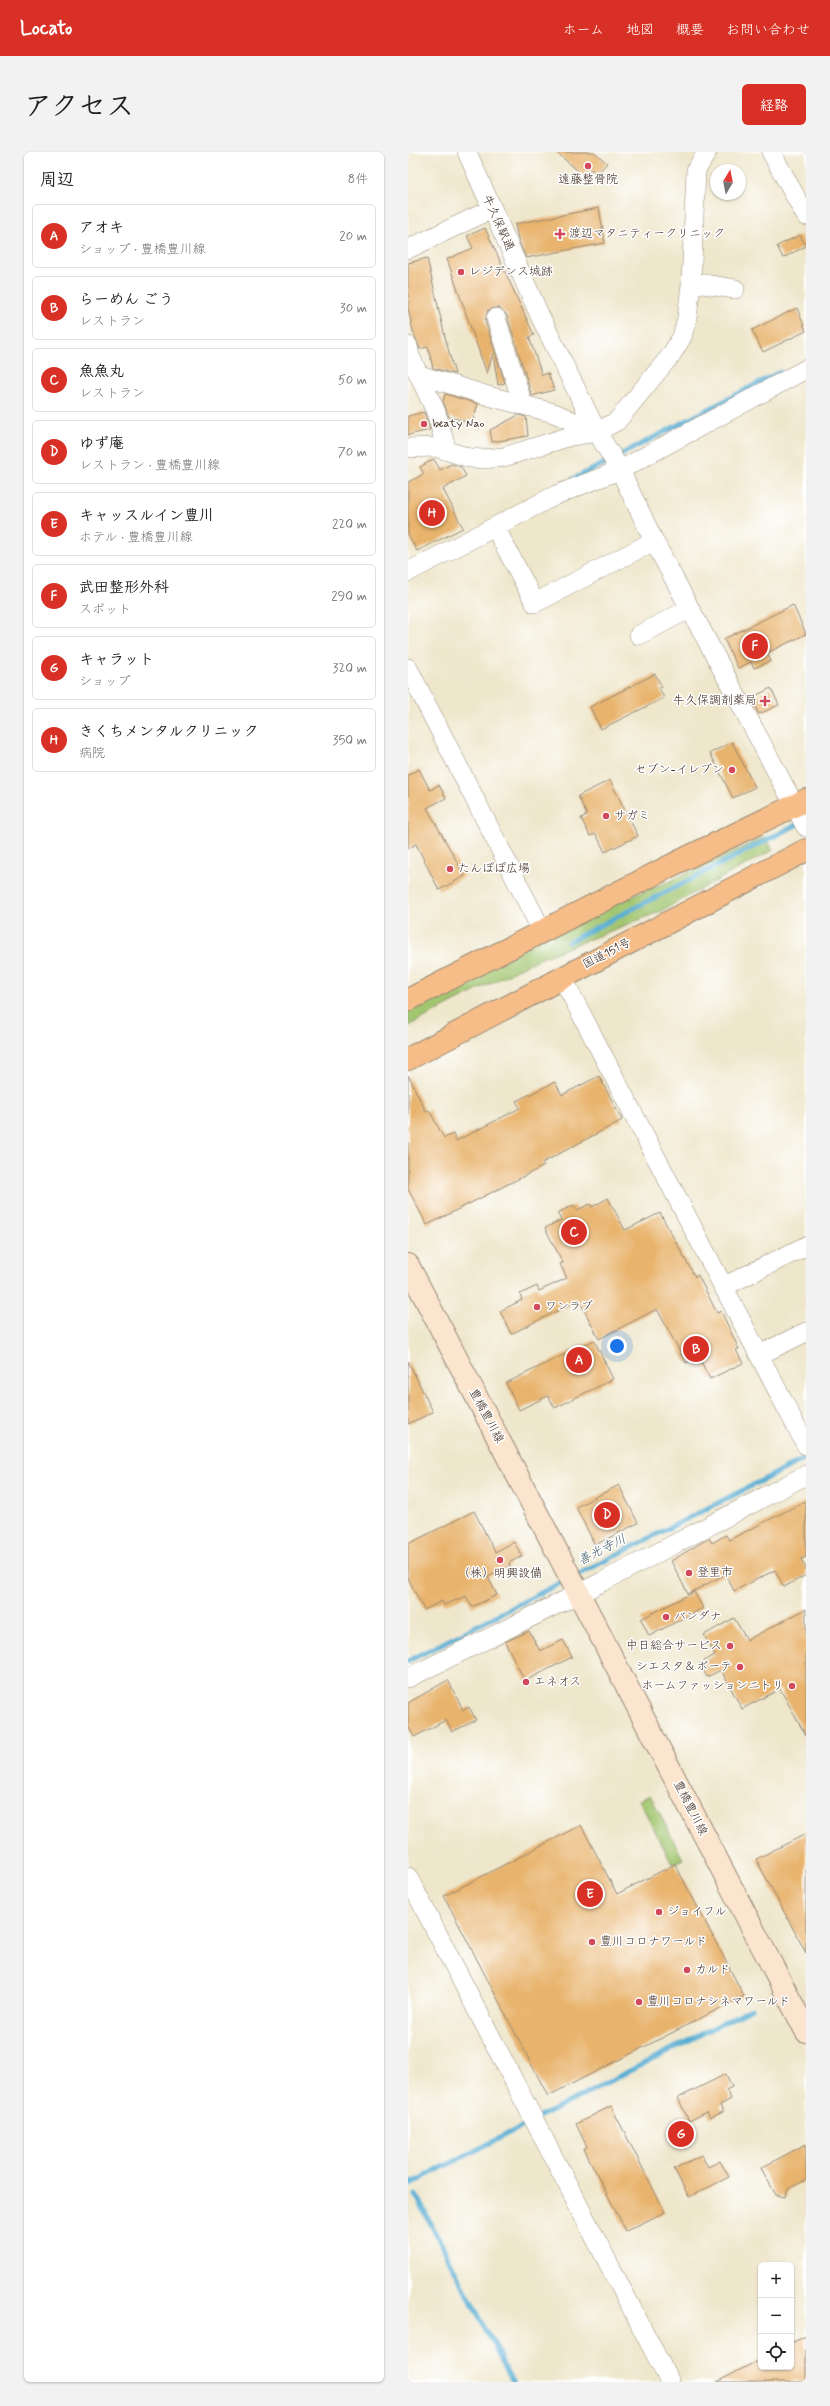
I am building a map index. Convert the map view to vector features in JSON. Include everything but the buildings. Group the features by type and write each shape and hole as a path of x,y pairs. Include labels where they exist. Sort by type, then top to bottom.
{"highway":[{"path":"408,1000 682,860 800,803"},
{"name":"国道151号","path":"408,1058 806,850"}],"main road":[{"name":"豊橋豊川線","path":"408,1266 806,2031"}],"street":[{"name":"牛久保駅通","path":"467,152 540,316 597,432 620,470 654,541 690,609 800,803 806,827"},
{"path":"408,448 435,447 470,458 504,457 571,436 597,432 617,421 671,355 682,337 687,318 691,282 696,170 692,152"},
{"path":"696,170 707,152"},
{"path":"772,152 806,216"},
{"path":"408,249 492,209"},
{"path":"691,282 735,289"},
{"path":"496,318 523,405"},
{"path":"408,346 410,356 436,412 448,451"},
{"path":"408,572 556,495 620,470 806,370"},
{"path":"420,375 554,413 597,432"},
{"path":"495,527 535,603 654,541"},
{"path":"639,635 690,609"},
{"path":"408,668 542,931"},
{"path":"562,977 806,1445"},
{"path":"723,1287 806,1246"},
{"path":"759,1355 806,1332"},
{"path":"408,1678 577,1589 806,1475"},
{"path":"408,1877 670,2382"}],"green space":[{"path":"765,837 773,850 659,912 534,961 408,1026 408,1008 583,916 670,881"},
{"path":"650,1795 683,1859 672,1864 639,1800"}],"waterway":[{"path":"622,454 780,372"},
{"path":"573,479 605,463"},
{"path":"568,942 800,823"},
{"name":"善光寺川","path":"575,1576 806,1458"},
{"name":"善光寺川","path":"408,1661 566,1580"},
{"path":"538,2118 752,2008"},
{"path":"408,2185 531,2122"},
{"path":"416,2195 513,2382"}],"place":[{"name":"遠藤整骨院","path":"588,166"},
{"name":"渡辺マタニティークリニック","path":"560,234"},
{"name":"レジデンス城跡","path":"461,272"},
{"name":"beaty Nao","path":"424,424"},
{"name":"きくちメンタルクリニック","path":"432,513"},
{"name":"武田整形外科","path":"755,646"},
{"name":"牛久保調剤薬局","path":"765,701"},
{"name":"セブン-イレブン","path":"732,770"},
{"name":"サガミ","path":"606,816"},
{"name":"たんぽぽ広場","path":"450,869"},
{"name":"魚魚丸","path":"574,1232"},
{"name":"ワンラブ","path":"537,1307"},
{"name":"らーめん ごう","path":"696,1349"},
{"name":"アオキ","path":"579,1360"},
{"name":"ゆず庵","path":"607,1515"},
{"name":"（株）明興設備","path":"500,1560"},
{"name":"登里市","path":"689,1573"},
{"name":"バンダナ","path":"666,1617"},
{"name":"中日総合サービス","path":"730,1646"},
{"name":"シエスタ＆ボーテ","path":"740,1667"},
{"name":"エネオス","path":"526,1682"},
{"name":"ホームファッションニトリ","path":"792,1686"},
{"name":"キャッスルイン豊川","path":"590,1894"},
{"name":"ジョイフル","path":"659,1912"},
{"name":"豊川コロナワールド","path":"592,1942"},
{"name":"カルド","path":"687,1970"},
{"name":"豊川コロナシネマワールド","path":"639,2002"},
{"name":"キャラット","path":"681,2134"}]}
